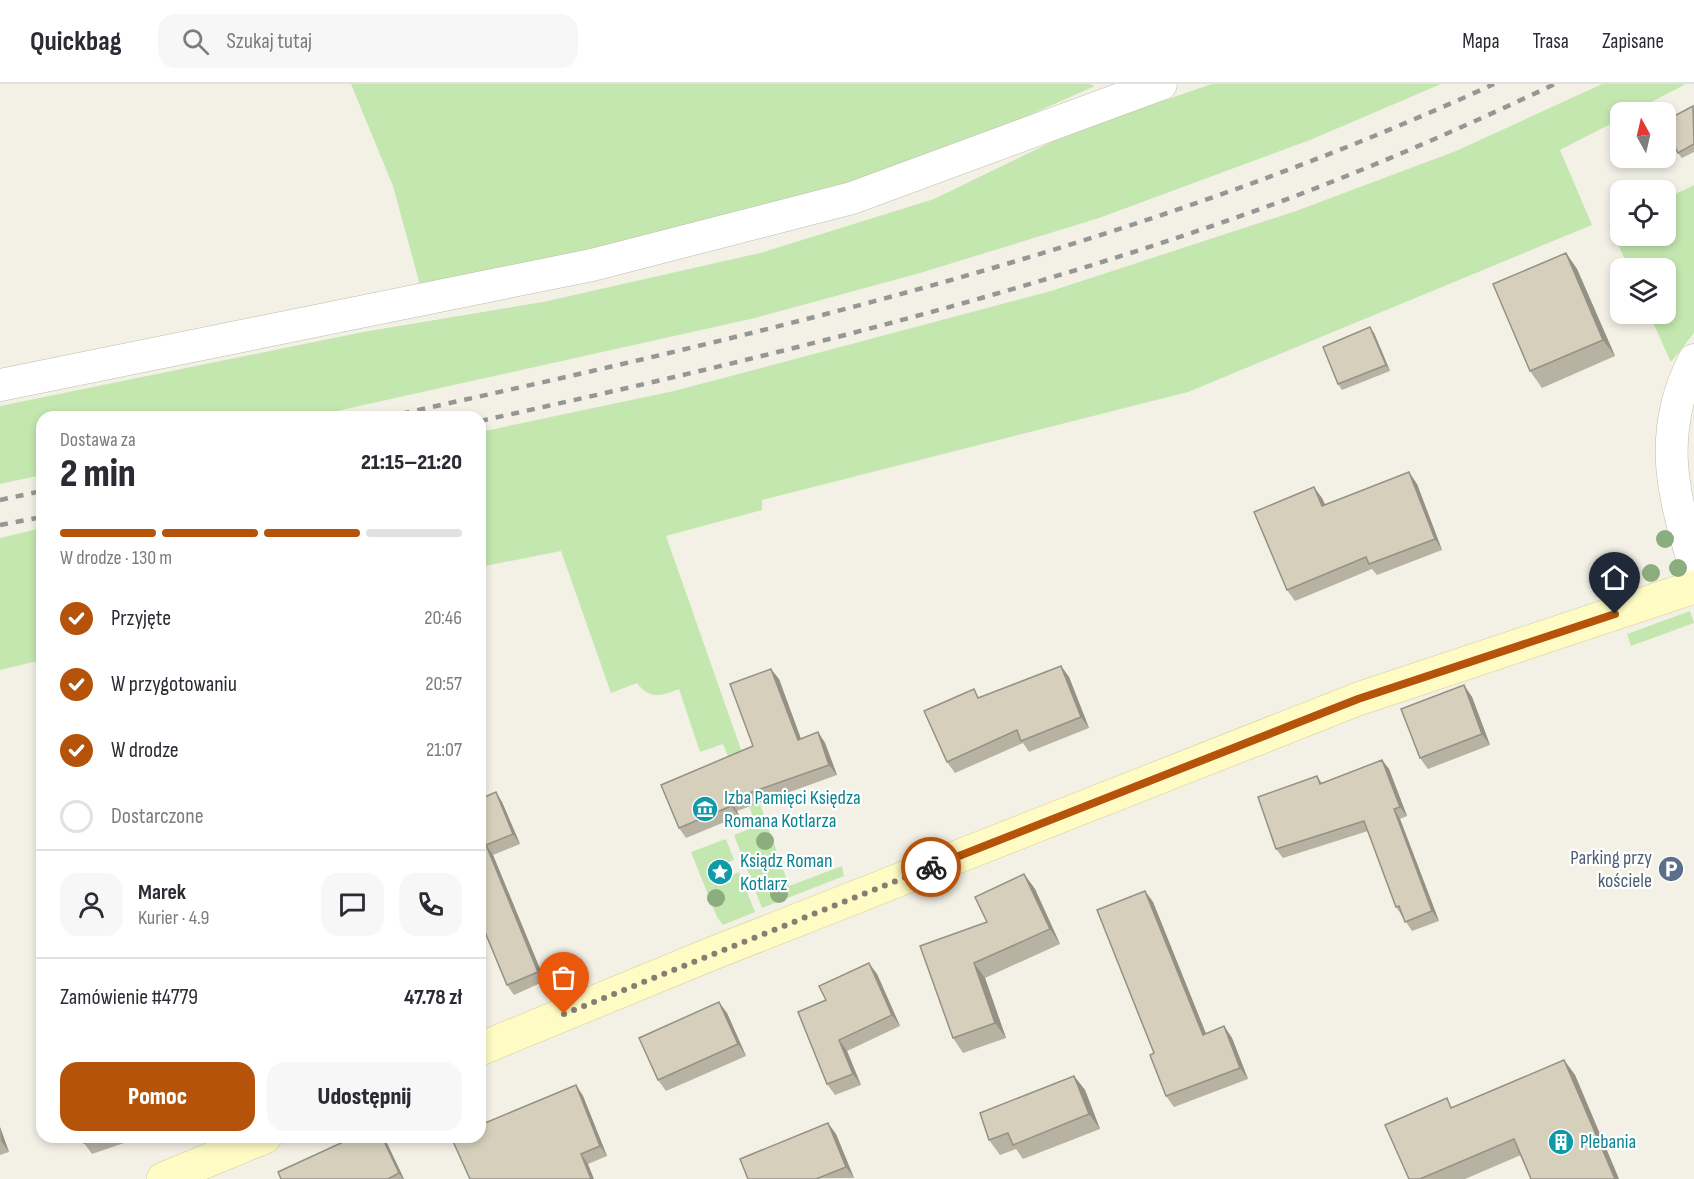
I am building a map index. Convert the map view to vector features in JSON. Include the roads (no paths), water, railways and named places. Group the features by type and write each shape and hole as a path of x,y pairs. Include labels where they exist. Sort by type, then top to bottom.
{"street":[{"path":"0,386 592,265 807,210 852,198 1161,84"},
{"path":"1694,360 1682,387 1670,453 1672,479 1694,563"},
{"path":"486,1047 711,954 1358,699 1694,587"},
{"path":"163,1179 250,1143"}],"railway":[{"path":"413,411 670,353 810,318 1088,239 1225,193 1360,142 1494,84"},
{"path":"486,420 776,352 972,301 1070,272 1263,208 1337,180 1555,84"},
{"path":"0,500 36,492"},
{"path":"0,525 36,518"}],"place":[{"name":"Izba Pamięci Księdza Romana Kotlarza","path":"705,809"},
{"name":"Parking przy kościele","path":"1671,869"},
{"name":"Ksiądz Roman Kotlarz","path":"720,872"},
{"name":"Plebania","path":"1561,1142"}]}
